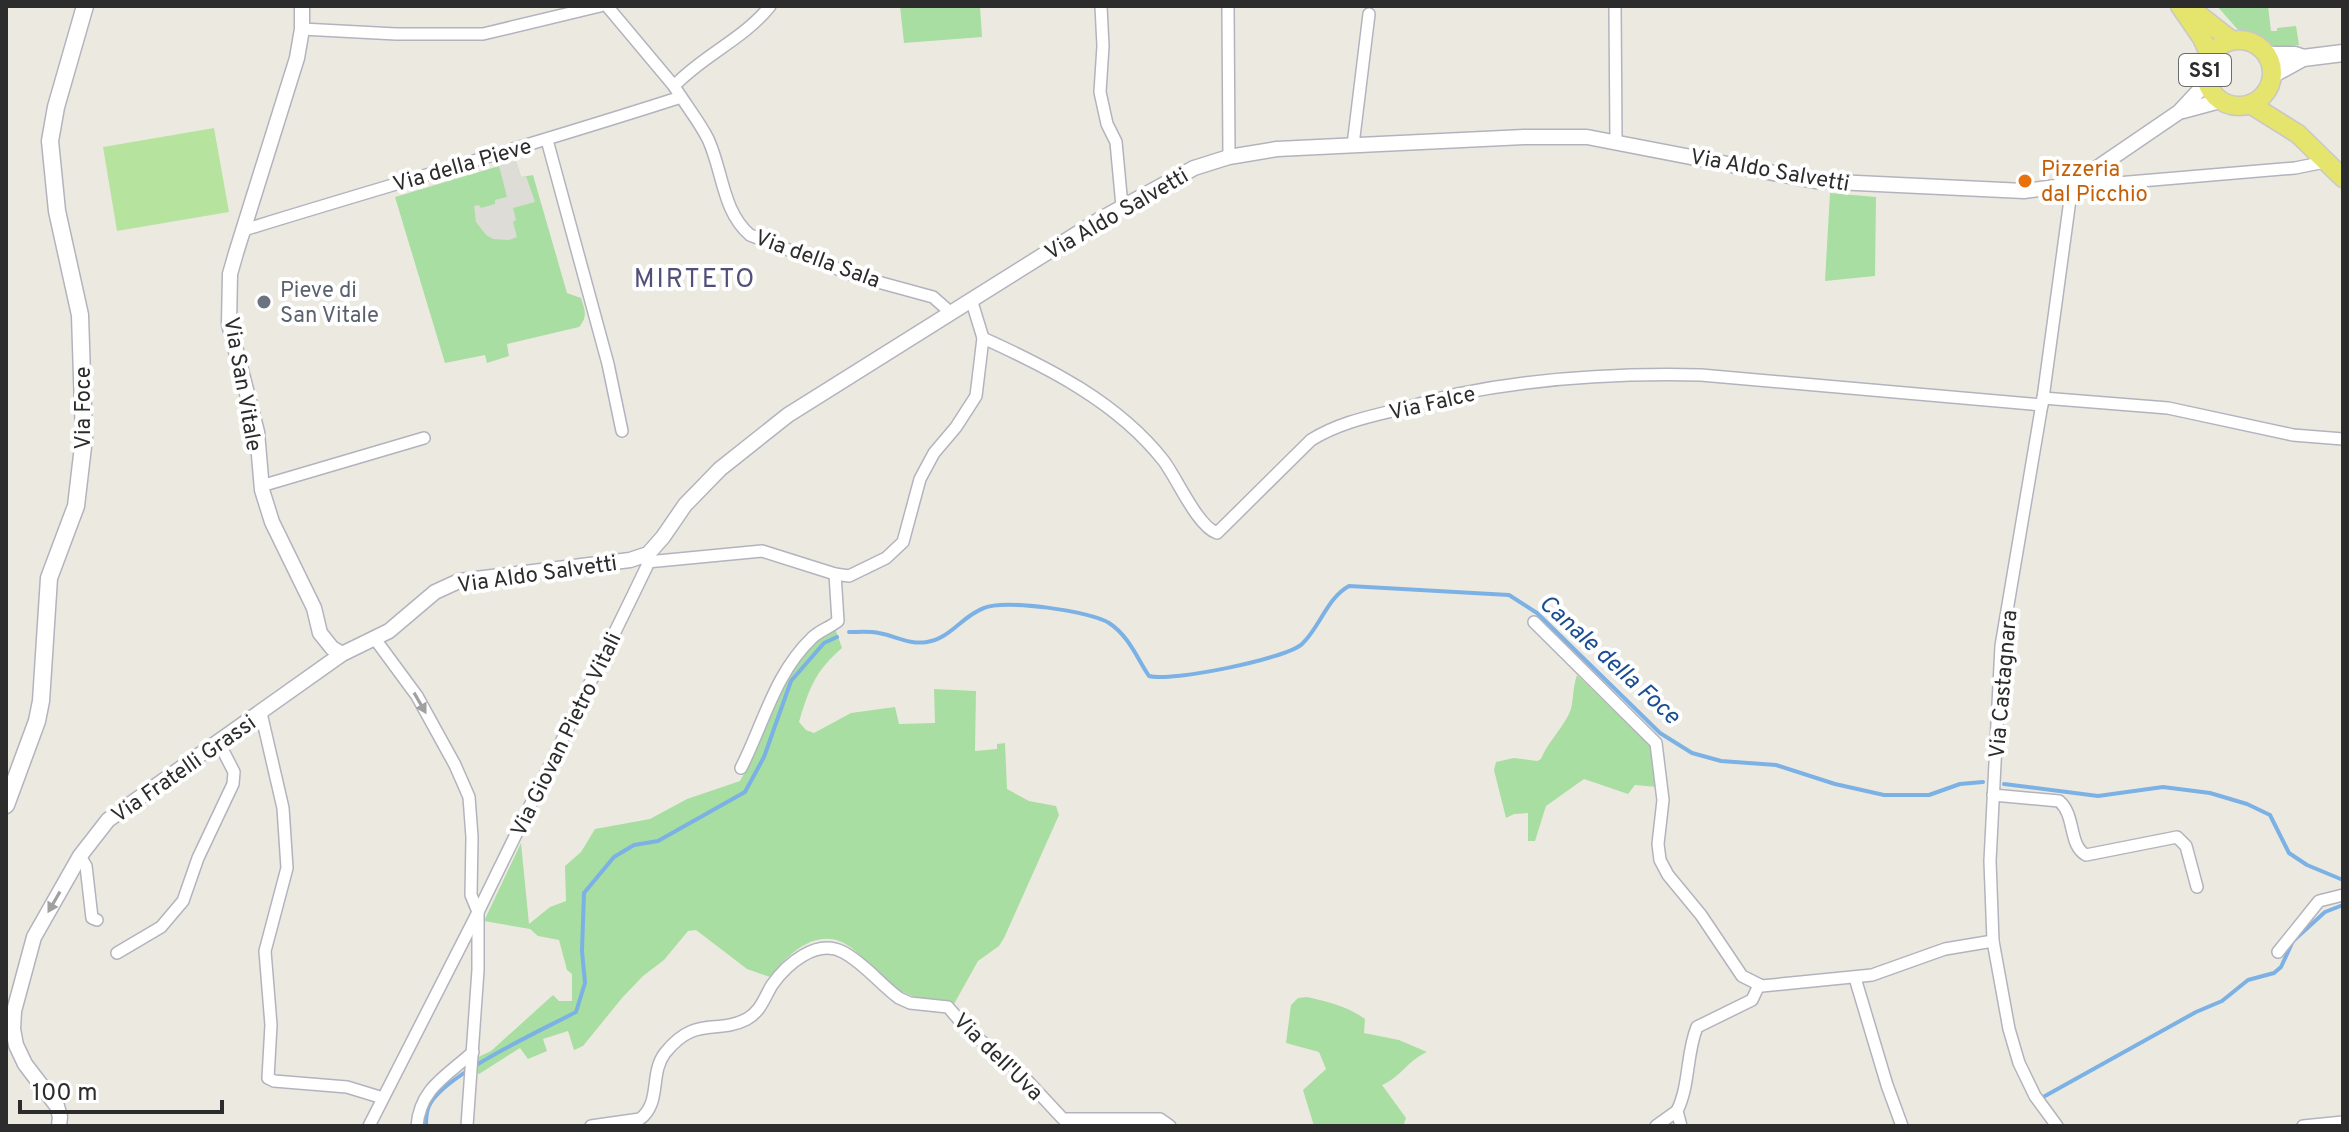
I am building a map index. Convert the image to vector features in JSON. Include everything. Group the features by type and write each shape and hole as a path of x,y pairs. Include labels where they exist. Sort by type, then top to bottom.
{"main road":[{"name":"Via Foce","path":"6,805 37,721 49,578 56,554 71,523 80,480 84,438 80,315 57,211 50,141 56,107 85,6"},
{"name":"SS1","path":"2180,6 2210,56"},
{"name":"SS1","path":"2189,6 2231,40"},
{"name":"SS1","path":"2271,81 2265,94 2250,104 2240,106 2220,101 2207,82 2205,73 2215,48 2231,40 2252,42 2268,55 2271,81 2298,134"},
{"path":"2268,55 2303,58 2343,53"},
{"path":"2271,81 2303,58"},
{"name":"SS1","path":"2250,104 2298,134 2343,178"}],"street":[{"name":"Via San Vitale","path":"302,6 297,58 230,274 229,324 257,432 261,486 272,522 314,608 320,633 332,648 342,654"},
{"path":"302,29 396,34 483,34 600,6"},
{"name":"Via della Sala","path":"607,6 678,91 707,137 738,225 750,235 856,276 933,297 950,312"},
{"path":"678,91 694,66 752,25 770,6"},
{"path":"1101,6 1103,46 1100,92 1107,124 1116,142 1122,206"},
{"path":"1228,6 1229,157"},
{"path":"1615,6 1616,141"},
{"path":"1353,145 1369,14"},
{"name":"Via Aldo Salvetti","path":"2179,112 2207,82"},
{"name":"Via della Pieve","path":"244,230 547,140 678,91"},
{"name":"Via Aldo Salvetti","path":"342,654 375,639 435,592 459,581 647,558 685,505 720,469 758,437 950,312 1122,206 1194,168 1229,157 1277,149 1536,136 1587,137 1815,181 2010,191 2076,182 2179,112 2220,101"},
{"path":"547,140 608,364 622,431"},
{"path":"2076,182 2117,183 2295,168 2325,162"},
{"name":"Via Castagnara","path":"2057,1126 2035,1096 2019,1063 2000,988 1990,892 2001,646 2076,182"},
{"path":"647,558 762,551 849,576 886,558 903,542 920,479 934,453 976,396 983,338 971,299"},
{"name":"Via Falce","path":"983,338 1046,369 1114,411 1143,436 1165,462 1201,521 1210,531 1217,533 1311,440 1326,431 1353,420 1456,394 1611,374 1647,374 2042,401"},
{"path":"2042,401 2168,408 2293,435 2343,439"},
{"path":"261,486 424,438"},
{"name":"Via Giovan Pietro Vitali","path":"369,1126 478,912 647,558"},
{"path":"741,768 780,681 814,635 838,621 835,574"},
{"path":"1534,622 1656,743 1663,800 1658,844 1660,860 1742,976 1759,985 1855,978 1945,949 1993,941"},
{"path":"375,639 417,696 464,783 470,810 471,895 478,912 478,970 467,1126"},
{"name":"Via Fratelli Grassi","path":"59,1126 57,1106 25,1064 16,1045 14,1011 34,937 80,856 108,820 342,654"},
{"path":"261,713 283,808 287,868 265,951 271,1025 268,1078 347,1087 383,1098"},
{"path":"117,953 161,927 183,901 198,858 233,784 234,772 218,741"},
{"path":"1993,795 2059,801 2069,813 2078,848 2086,855 2177,837 2186,846 2197,887"},
{"path":"80,856 86,866 92,918 97,920"},
{"path":"2278,952 2319,901 2343,895"},
{"name":"Via dell'Uva","path":"591,1126 640,1119 653,1104 660,1061 680,1038 693,1030 746,1019 760,1009 773,984 787,967 803,955 824,948 841,951 899,998 910,1003 948,1007 967,1029 1022,1075 1063,1119 1160,1119 1170,1126"},
{"path":"1855,978 1902,1126"},
{"path":"1656,1126 1677,1111 1683,1099 1697,1027 1752,1000 1759,985"},
{"path":"417,1126 419,1110 427,1091 473,1054"},
{"path":"1677,1111 1681,1126"},
{"path":"2303,1126 2343,1122"}],"green space":[{"path":"900,6 980,6 982,37 904,43"},
{"path":"2217,6 2268,6 2271,31 2296,26 2299,45 2275,48 2252,33 2239,31"},
{"path":"214,128 229,212 117,231 103,147"},
{"path":"516,161 521,177 533,175 567,293 581,298 584,320 579,327 507,344 509,356 487,363 485,355 445,363 395,197"},
{"path":"1830,193 1876,197 1875,276 1825,281"},
{"path":"835,628 842,648 825,665 810,690 799,722 806,730 814,733 851,713 895,707 899,724 935,723 934,689 976,691 975,751 997,749 997,744 1005,743 1007,789 1029,801 1056,806 1059,815 1004,938 999,946 978,961 954,1004 916,997 897,989 841,942 829,939 807,944 787,958 770,977 747,969 696,930 688,931 664,960 622,998 583,1046 574,1050 568,1031 543,1039 547,1051 528,1059 520,1048 479,1074 476,1072 478,1057 491,1051 553,995 559,1001 572,1001 572,974 567,970 559,940 538,936 530,929 484,921 521,843 529,924 550,907 566,901 565,866 581,852 595,829 650,819 687,799 740,781 787,678 815,642"},
{"path":"1577,675 1651,747 1657,787 1635,785 1628,794 1584,779 1546,806 1535,841 1528,841 1528,813 1506,818 1494,770 1496,762 1514,758 1541,759 1569,714"},
{"path":"1307,997 1337,1005 1365,1019 1364,1033 1399,1040 1427,1052 1382,1085 1406,1118 1403,1126 1314,1126 1303,1090 1326,1069 1319,1052 1286,1043 1291,1005 1298,998"}],"shaded area":[{"path":"516,161 521,177 526,176 535,202 513,208 517,237 493,239 476,222 474,206 481,208 507,197 499,166"}],"waterway":[{"name":"Canale della Foce","path":"849,632 876,632 921,643 943,636 984,608 1009,605 1047,608 1085,614 1109,623 1127,641 1149,676 1180,676 1228,668 1292,650 1302,644 1335,598 1349,586 1509,595 1537,613 1660,733 1692,753 1721,761 1776,765 1835,784 1884,795 1929,795 1960,784 1983,782"},
{"name":"Canale della Foce","path":"426,1126 430,1104 447,1086 501,1051 576,1012 585,983 582,951 584,893 614,857 634,845 658,841 745,792 764,757 791,681 824,643 837,637"},
{"name":"Canale della Foce","path":"2004,784 2098,796 2163,787 2210,793 2247,804 2270,815 2289,853 2307,865 2343,880"},
{"path":"2045,1096 2196,1012 2222,1001 2248,980 2274,973 2281,967 2293,941 2325,912 2343,905"}],"place":[{"name":"Pizzeria dal Picchio","path":"2025,181"},
{"name":"Pieve di San Vitale","path":"264,302"}],"district":[{"name":"MIRTETO","path":"695,278"}]}
